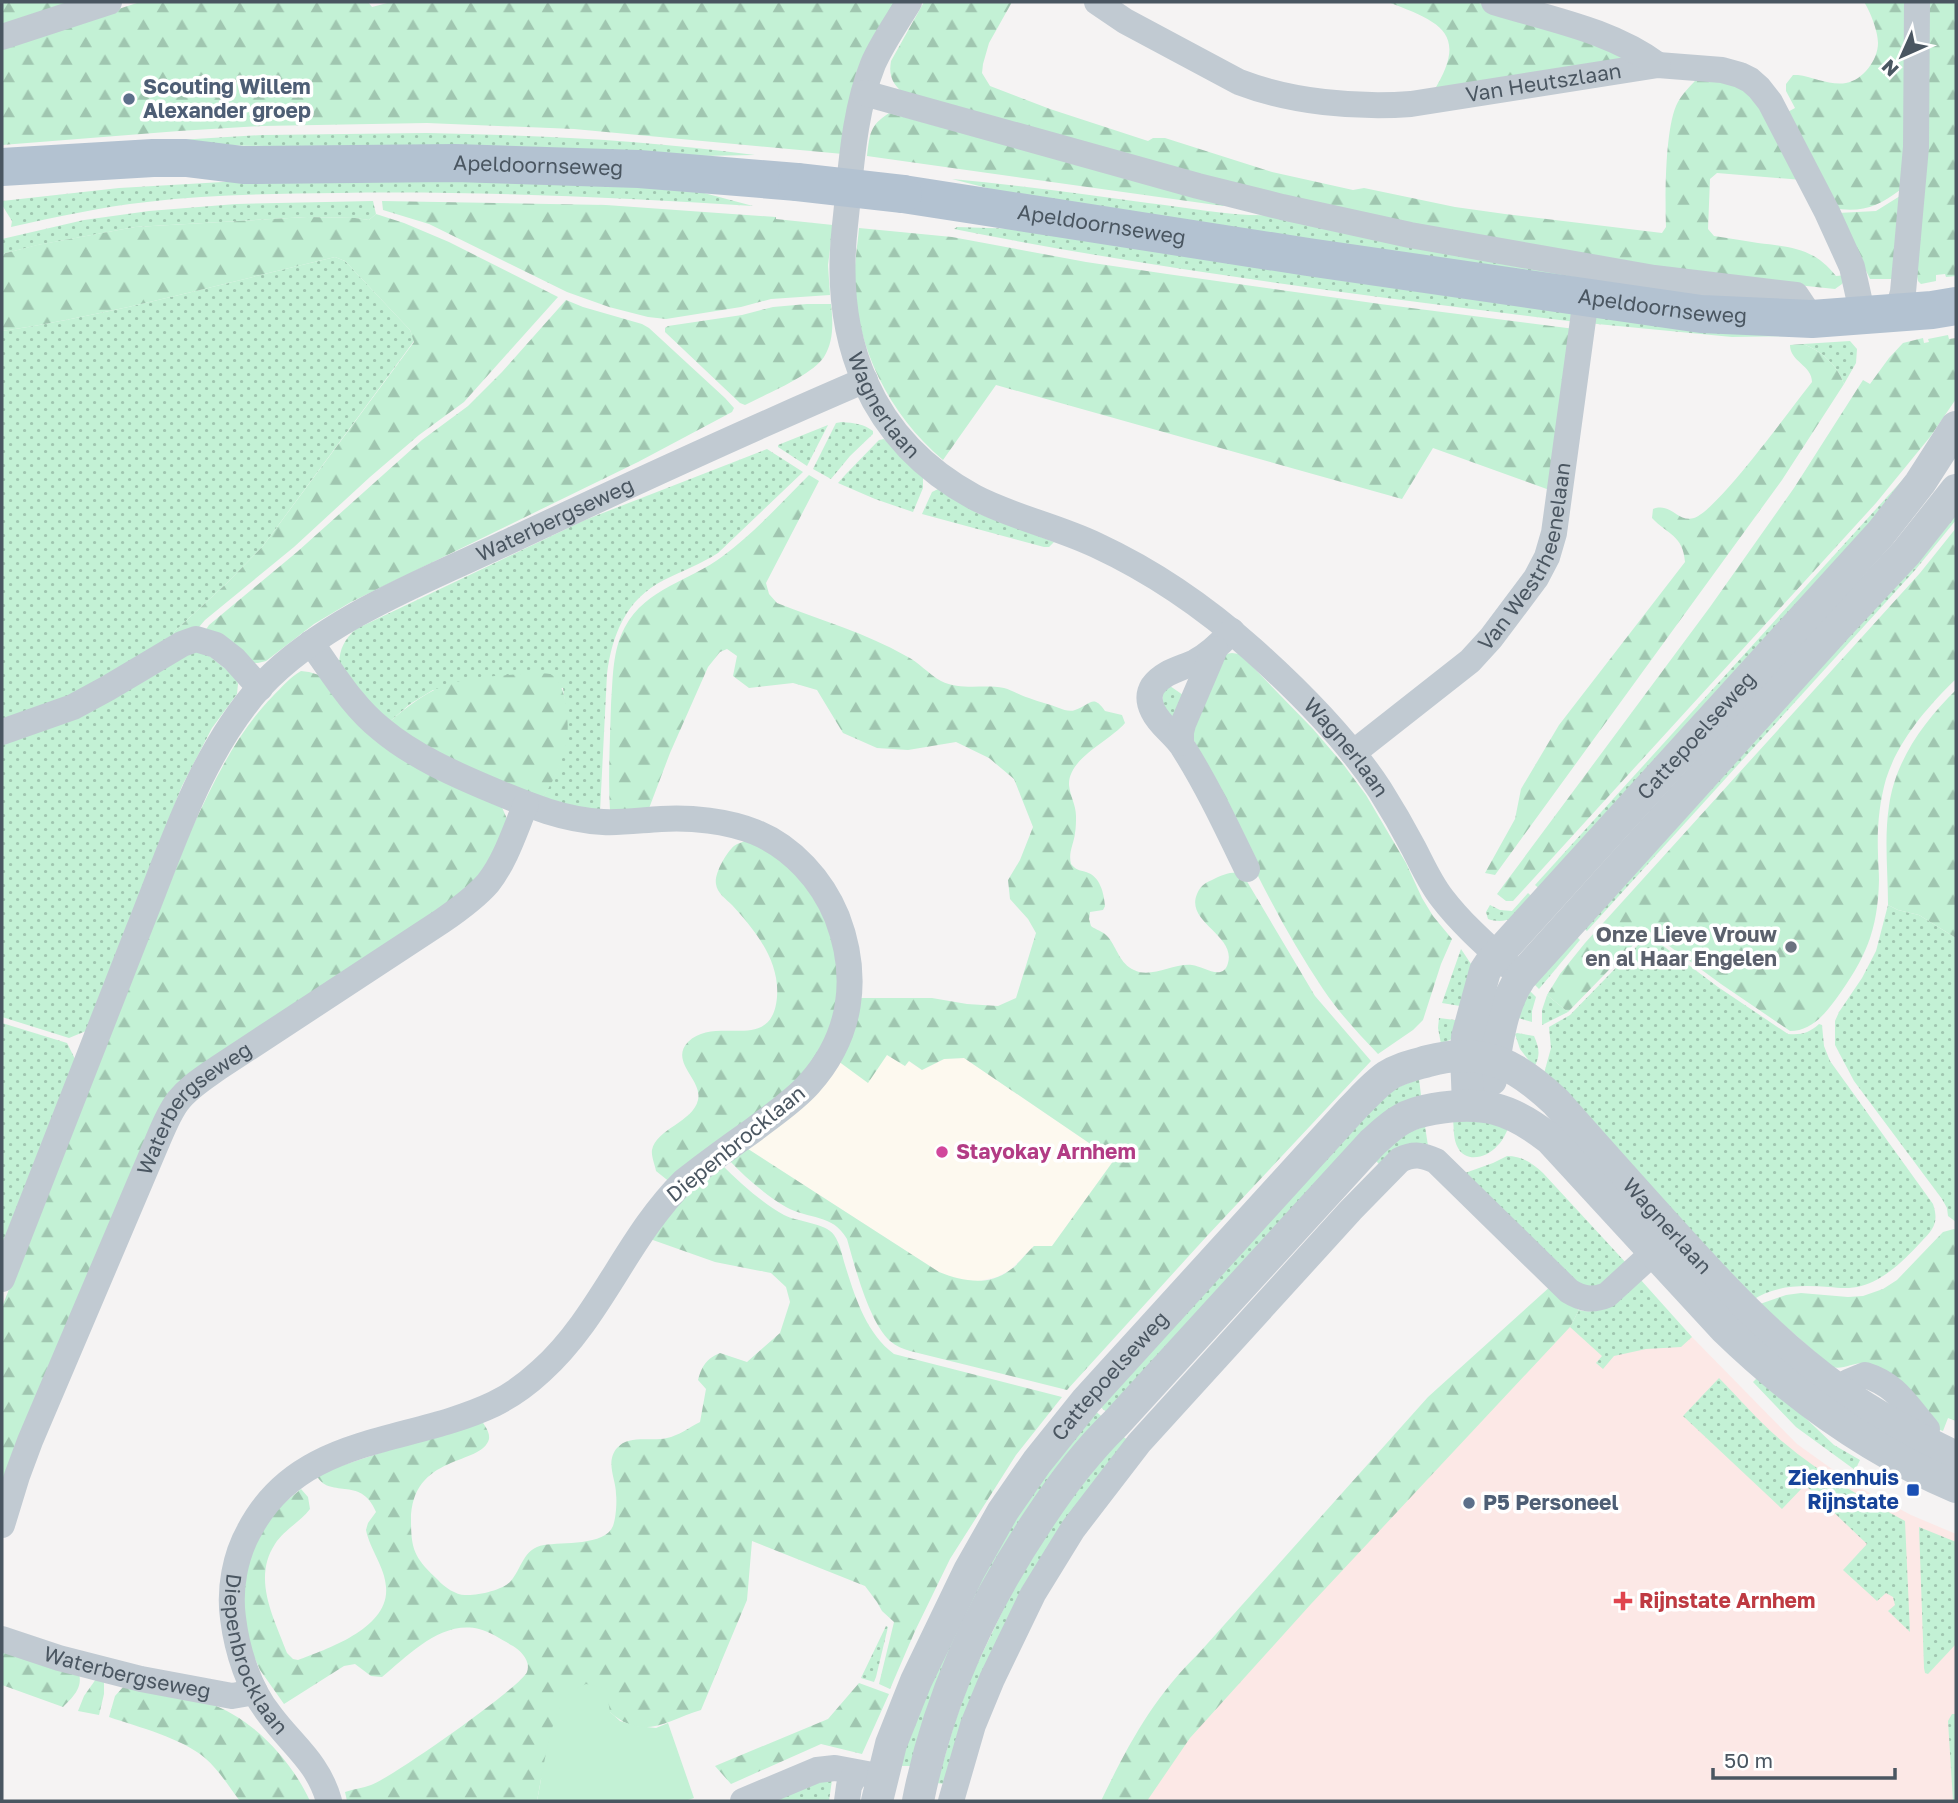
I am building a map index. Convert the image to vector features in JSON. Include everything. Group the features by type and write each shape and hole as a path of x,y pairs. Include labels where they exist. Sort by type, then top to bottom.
{"main road":[{"name":"Apeldoornseweg","path":"2,167 186,158 243,165 455,163 639,169 903,194 1701,314 1804,307 1912,311"},
{"name":"Apeldoornseweg","path":"2,192 186,176 243,165"}],"street":[{"path":"2,37 109,2"},
{"name":"Wagnerlaan","path":"909,2 874,63 864,93 854,146 842,249 846,325 865,380 888,425 928,465 974,497 1069,532 1129,561 1182,594 1223,640 1272,667 1353,753 1380,790 1440,897 1521,976"},
{"name":"Van Heutszlaan","path":"1097,2 1125,21 1239,82 1271,92 1351,105 1375,107 1411,104 1658,65 1740,75 1759,88 1770,102 1852,267 1912,311"},
{"path":"1494,2 1601,34 1642,53 1658,65"},
{"path":"1912,311 1903,292 1916,147 1917,2"},
{"name":"Apeldoornseweg","path":"864,93 1282,207 1410,235 1804,307"},
{"name":"Van Westrheenelaan","path":"1353,753 1470,661 1491,638 1547,557 1554,533 1586,298"},
{"name":"Waterbergseweg","path":"2,1279 73,1093 194,792 223,736 260,688 284,664 311,643 361,612 717,444 865,380"},
{"name":"Cattepoelseweg","path":"920,1793 941,1712 979,1623 1027,1536 1055,1496 1098,1440 1382,1134 1404,1117 1418,1112 1477,1105 1480,1058 1472,1014 1485,971 1497,954 1881,533 1920,483 1956,427"},
{"name":"Cattepoelseweg","path":"1480,1058 1521,976 1906,553 1956,490"},
{"path":"2,732 73,707 182,644 196,639 216,645 234,659 260,688"},
{"path":"1223,640 1195,662 1158,680 1150,691 1151,708 1181,743 1212,796 1247,869"},
{"path":"1181,743 1181,732 1195,697 1223,640"},
{"name":"Diepenbrocklaan","path":"311,643 357,706 381,730 454,773 560,816 604,822 672,818 719,823 752,831 783,848 807,869 827,896 848,952 850,968 848,1011 840,1034 830,1056 808,1085 772,1116 684,1181 669,1196 570,1342 542,1370 517,1391 477,1412 323,1459 295,1475 268,1499 252,1524 242,1543 234,1573 232,1615 236,1637 255,1692 268,1713 315,1767 329,1801"},
{"path":"1164,676 1195,697"},
{"name":"Waterbergseweg","path":"2,1525 16,1476 30,1441 149,1159 178,1100 212,1072 470,901 488,883 499,866 526,804"},
{"name":"Cattepoelseweg","path":"847,1801 849,1786 872,1784 941,1626 969,1571 1003,1511 1061,1431 1138,1343 1369,1092 1386,1077 1410,1066 1451,1056 1480,1058"},
{"name":"Wagnerlaan","path":"1480,1058 1533,1081 1556,1102 1712,1276 1797,1357 1833,1402 1877,1448 1956,1487"},
{"name":"Wagnerlaan","path":"1477,1105 1518,1117 1550,1139 1724,1328 1803,1398 1833,1402 1956,1442"},
{"name":"Wagnerlaan","path":"1351,1210 1392,1166 1409,1156 1424,1156 1445,1168 1569,1291 1579,1297 1598,1299 1607,1295 1654,1252"},
{"path":"951,1801 973,1725 997,1668 1033,1594 1073,1529 1139,1443 1351,1210 1340,1177"},
{"name":"Wagnerlaan","path":"1911,1428 1956,1457"},
{"name":"Waterbergseweg","path":"2,1639 59,1658 141,1679 232,1696 255,1692"},
{"path":"743,1801 817,1770 835,1769 872,1784 920,1793"}],"shaded area":[{"path":"887,1055 905,1066 908,1061 922,1070 944,1059 964,1058 1114,1160 1052,1246 1034,1246 1010,1270 997,1277 978,1281 958,1280 939,1272 745,1147 838,1061"},
{"name":"Rijnstate Arnhem","path":"1640,1284 1797,1444 1853,1484 1911,1515 1956,1534 1956,1801 1141,1801 1222,1668 1581,1315 1595,1315"}],"green space":[{"path":"2,2 78,2 2,27"},
{"path":"140,2 368,2 372,7 391,2 894,2 843,154 574,129 427,123 262,126 2,145 2,47"},
{"path":"924,2 1012,2 989,43 983,64 982,73 990,86 1148,141 1165,138 1272,172 1353,190 1364,188 1455,207 1662,233 1666,227 1668,148 1672,117 1678,102 1700,75 1744,83 1803,180 1717,173 1710,179 1708,229 1714,236 1801,251 1819,260 1836,276 1847,275 1835,289 1656,270 1306,204 906,96 893,81 891,61"},
{"path":"1388,2 1475,2 1537,20 1630,59 1433,92 1449,56 1449,43 1444,32 1422,16"},
{"path":"1864,2 1906,2 1904,146 1900,190 1869,207 1852,210 1832,208 1784,114 1795,108 1786,91 1786,84 1793,75 1840,84 1864,74 1875,56 1878,43 1873,21"},
{"path":"1929,2 1956,2 1956,276 1936,275 1936,281 1921,284 1917,275"},
{"path":"889,113 1226,204 1223,206 867,156 872,131"},
{"path":"427,133 591,139 755,155 129,143 262,135"},
{"path":"952,179 1228,213 1276,215 1736,301 1030,199"},
{"path":"240,181 584,182 704,193 753,206 494,194 266,194 195,197 130,204 11,227 12,221 2,205 2,201 119,188"},
{"path":"1900,196 1892,279 1870,279 1838,213 1876,211"},
{"path":"373,201 376,214 369,220 307,217 135,227 2,254 2,239 84,220 149,211 236,204"},
{"path":"382,201 606,205 776,217 833,225 828,265 830,295 771,299 741,307 666,319 648,317 567,292 429,224 383,210"},
{"path":"376,214 449,242 558,297 464,402 419,435 294,547 205,620 193,634 168,646 175,631 263,546 414,342 410,330 345,261 335,257 127,307 2,331 2,254 135,227 307,217 369,220"},
{"path":"859,228 952,237 1167,274 1575,329 1555,492 1433,448 1402,499 996,385 943,460 905,420 889,397 866,347 855,293"},
{"path":"954,229 1022,229 1578,314 1576,322 1264,281 1031,244"},
{"path":"335,257 345,261 410,330 414,341 263,546 175,631 168,646 105,684 2,726 2,331 127,307"},
{"path":"566,300 649,328 725,398 734,408 732,412 638,462 351,602 314,624 266,661 252,663 203,634 209,625 297,552 422,440 468,406"},
{"path":"831,304 831,338 824,357 799,378 745,405 665,332 668,326 742,315 773,307"},
{"path":"1588,315 1803,336 1732,337 1587,323"},
{"path":"1948,335 1949,339 1956,338 1956,399 1930,437 1876,503 1513,901 1506,901 1497,894 1710,607 1794,488 1863,380 1870,384 1903,343 1923,338 1924,343 1929,342 1928,339"},
{"path":"1850,341 1857,349 1856,363 1844,384 1828,360 1803,344"},
{"path":"1803,344 1828,360 1844,384 1782,480 1495,875 1485,873 1515,819 1521,789 1559,725 1685,562 1678,541 1652,518 1653,509 1665,508 1683,518 1694,518 1719,497 1812,382 1809,371 1791,351 1790,345"},
{"path":"836,423 862,425 873,431 873,434 831,479 813,469"},
{"path":"828,425 807,466 778,447 778,445"},
{"path":"884,439 923,477 923,488 913,512 838,483 879,440"},
{"path":"767,449 803,472 718,553 664,580 640,597 617,632 607,674 600,812 541,800 556,772 564,746 566,720 563,688 433,690 410,704 388,723 363,699 339,664 343,645 356,629 585,520"},
{"path":"809,475 819,481 766,583 769,594 777,603 891,648 949,684 1004,688 1069,711 1094,701 1105,711 1122,715 1125,723 1082,758 1075,766 1069,785 1076,816 1071,864 1095,877 1105,906 1103,910 1090,912 1091,926 1106,935 1122,960 1134,970 1148,973 1192,965 1212,972 1222,971 1228,963 1228,953 1219,936 1198,913 1195,904 1197,894 1209,881 1227,874 1242,873 1315,996 1371,1061 1067,1390 910,1351 892,1343 882,1332 869,1308 847,1239 841,1231 827,1221 795,1211 778,1202 755,1185 728,1159 745,1147 939,1272 957,1278 975,1281 993,1279 1013,1268 1034,1246 1052,1246 1114,1160 964,1058 944,1059 922,1070 909,1061 905,1066 887,1055 868,1083 838,1061 859,998 932,998 998,1006 1016,998 1036,933 1028,919 1010,899 1008,880 1020,860 1033,827 1014,779 989,758 956,742 908,750 877,748 843,733 817,690 793,683 749,688 733,676 737,656 727,649 720,652 708,667 648,811 610,812 609,758 613,675 615,655 625,627 634,614 657,594 710,565 734,547"},
{"path":"1906,476 1883,510 1542,891 1535,885"},
{"path":"938,489 977,513 1054,542 1049,547 1044,547 922,514 932,492"},
{"path":"1956,504 1956,520 1916,569 1587,931 1583,928"},
{"path":"1956,528 1956,679 1915,725 1891,765 1879,816 1879,880 1873,930 1855,971 1827,1011 1811,1025 1790,1031 1650,932 1638,940 1568,1012 1547,995 1585,943 1920,573"},
{"path":"199,648 236,677 237,694 212,728 182,786 86,1031 69,1038 2,1017 2,738"},
{"path":"1226,654 1239,654 1250,664 1343,764 1366,795 1433,916 1452,939 1423,1020 1378,1054 1329,998 1303,959 1252,863 1190,732"},
{"path":"301,671 319,675 500,803 508,821 482,879 202,1072 2,1503 2,1307 191,830 226,760 247,727 273,696"},
{"path":"550,674 556,678 564,695 567,717 567,738 562,760 541,800 467,769 388,723 418,699 443,686 471,679"},
{"path":"1170,686 1183,695 1174,717 1162,714 1163,687"},
{"path":"1956,690 1956,938 1919,915 1888,905 1886,843 1892,789 1904,758 1922,728"},
{"path":"748,840 775,854 810,889 834,939 840,1008 811,1069 671,1183 656,1171 652,1150 660,1136 689,1114 698,1100 696,1085 684,1064 683,1049 700,1034 741,1031 765,1025 773,1014 777,997 774,971 764,947 749,925 720,893 716,884 719,869 728,853 736,845"},
{"path":"1528,893 1537,901 1520,914 1509,920 1488,919 1486,912 1490,905 1500,910 1512,911"},
{"path":"1888,905 1919,915 1956,938 1956,1222 1948,1216 1942,1199 1854,1081 1835,1045 1835,1021 1876,951"},
{"path":"1576,936 1580,940 1539,989 1533,983"},
{"path":"1650,936 1718,987 1788,1034 1805,1033 1819,1024 1822,1025 1824,1046 1830,1061 1935,1210 1934,1225 1929,1233 1886,1274 1857,1287 1788,1287 1751,1301 1543,1077 1551,1048 1549,1027 1570,1015"},
{"path":"1461,949 1473,967 1466,1007 1442,1003"},
{"path":"1528,989 1536,997 1532,1022 1515,1017"},
{"path":"1547,995 1568,1012 1542,1025 1542,1010"},
{"path":"1439,1018 1463,1021 1454,1038 1441,1044 1438,1028"},
{"path":"2,1023 67,1043 75,1059 2,1248"},
{"path":"1515,1034 1534,1036 1538,1059 1534,1067 1520,1049"},
{"path":"1419,1079 1420,1097 1109,1414 1098,1405 1388,1091"},
{"path":"1453,1119 1470,1119 1509,1126 1503,1139 1493,1150 1482,1156 1471,1157 1462,1153 1456,1145"},
{"path":"1425,1126 1428,1146 1380,1165 1374,1159 1403,1135"},
{"path":"1507,1156 1526,1161 1543,1173 1627,1264 1604,1286 1584,1289 1465,1173"},
{"path":"721,1164 775,1210 825,1228 834,1235 863,1314 876,1336 894,1354 1062,1397 1016,1455 950,1559 890,1689 879,1684 894,1622 882,1611 865,1586 752,1541 747,1600 701,1710 666,1723 644,1727 633,1726 610,1712 541,1779 537,1801 347,1801 345,1792 383,1779 503,1695 527,1672 528,1664 516,1648 488,1632 465,1628 452,1630 426,1641 382,1677 371,1676 355,1664 344,1666 284,1704 260,1670 246,1632 243,1593 251,1552 267,1517 301,1489 308,1497 310,1509 275,1544 265,1571 265,1585 276,1626 287,1653 298,1660 354,1635 368,1625 385,1601 383,1572 366,1530 376,1512 362,1494 328,1486 321,1482 316,1474 481,1420 489,1436 484,1447 434,1472 422,1483 414,1499 411,1521 412,1540 420,1560 443,1585 462,1595 482,1593 506,1585 527,1555 537,1547 592,1540 608,1532 613,1526 616,1510 616,1488 611,1465 617,1448 628,1441 671,1437 700,1422 706,1389 698,1380 705,1364 720,1353 747,1362 780,1333 790,1302 786,1287 771,1273 715,1262 650,1239 669,1212"},
{"path":"1954,1229 1956,1421 1948,1418 1943,1431 1937,1429 1863,1363 1832,1367 1760,1304 1801,1293 1848,1297 1863,1296 1883,1289 1897,1280 1943,1232"},
{"path":"1640,1279 1692,1337 1681,1347 1646,1349 1614,1356 1603,1369 1596,1363 1602,1356 1570,1327 1579,1310 1605,1307 1620,1298"},
{"path":"1552,1285 1579,1310 1570,1327 1311,1604 1190,1738 1147,1801 1101,1801 1143,1723 1168,1687 1428,1397"},
{"path":"1760,1375 1834,1445 1860,1460 1855,1470 1796,1427 1753,1382"},
{"path":"1719,1378 1766,1427 1797,1454 1842,1485 1905,1521 1910,1632 1888,1611 1895,1605 1893,1597 1886,1593 1877,1601 1843,1570 1867,1544 1805,1485 1782,1509 1683,1416"},
{"path":"1094,1410 1105,1419 913,1766 902,1766 898,1762 957,1619 1032,1489"},
{"path":"1121,1435 1129,1441 944,1784 937,1783 972,1675 1013,1589 1059,1515"},
{"path":"1919,1527 1956,1542 1956,1644 1928,1674 1924,1668"},
{"path":"886,1626 888,1627 874,1682 861,1678"},
{"path":"2,1650 79,1674 76,1692 63,1707 2,1685"},
{"path":"96,1679 104,1680 99,1715 78,1711 84,1696"},
{"path":"859,1683 889,1694 862,1754 821,1744 731,1784 715,1766 828,1719"},
{"path":"586,1684 606,1688 610,1712 620,1721 656,1728 668,1723 694,1798 685,1801 537,1801 547,1749 559,1709 568,1695"},
{"path":"124,1686 198,1700 240,1719 269,1742 281,1756 310,1801 240,1801 215,1768 195,1751 159,1734 109,1717 115,1696"},
{"path":"1952,1714 1956,1714 1956,1801 1953,1801 1948,1721"},
{"path":"832,1780 829,1801 768,1801 816,1781"}],"place":[{"name":"Scouting Willem Alexander groep","path":"129,99"},
{"name":"Onze Lieve Vrouw en al Haar Engelen","path":"1791,947"},
{"name":"Stayokay Arnhem","path":"942,1152"},
{"name":"Ziekenhuis Rijnstate","path":"1913,1490"},
{"name":"P5 Personeel","path":"1469,1503"},
{"name":"Rijnstate Arnhem","path":"1623,1601"}]}
